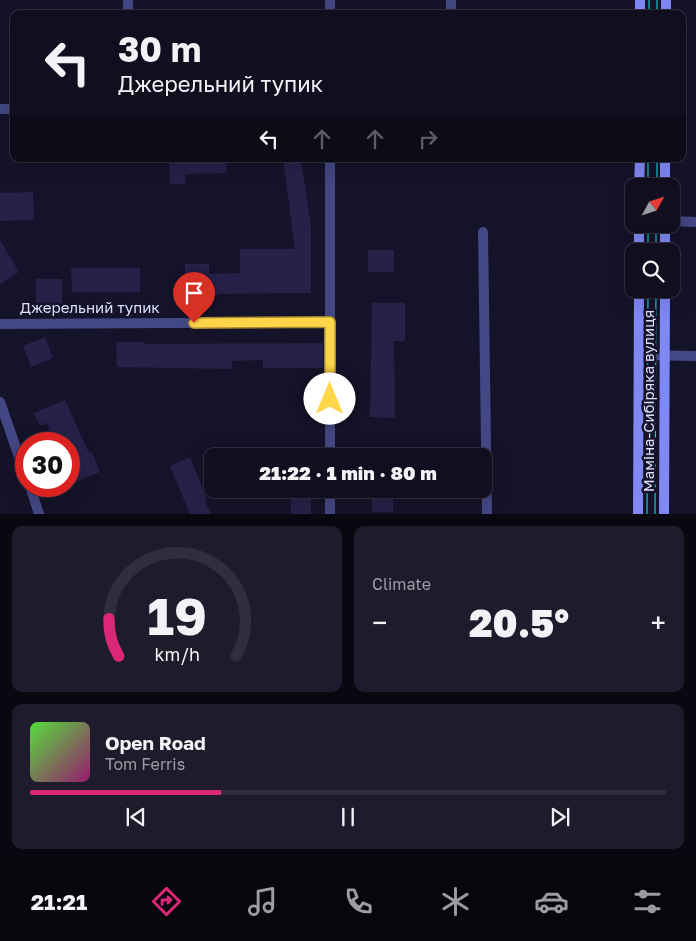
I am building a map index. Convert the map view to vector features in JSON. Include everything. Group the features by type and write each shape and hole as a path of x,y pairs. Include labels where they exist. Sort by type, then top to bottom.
{"main road":[{"path":"640,162 640,178"},
{"path":"665,162 665,178"},
{"name":"Маміна-Сибіряка вулиця","path":"638,514 639,298"},
{"name":"Маміна-Сибіряка вулиця","path":"664,514 665,298"}],"street":[{"path":"330,162 330,448"},
{"path":"680,222 696,222"},
{"path":"483,232 487,514"},
{"name":"Джерельний тупик","path":"0,324 330,322"},
{"path":"639,355 696,356"},
{"path":"0,402 15,445"},
{"path":"34,497 39,514"},
{"path":"330,498 330,514"}],"building":[{"path":"169,162 226,162 226,173 185,174 186,184 170,184"},
{"path":"283,162 301,162 311,227 311,293 217,294 217,296 207,296 207,298 185,299 185,264 209,264 209,274 240,273 240,249 295,249"},
{"path":"33,192 34,220 0,221 0,193"},
{"path":"0,240 19,272 0,284"},
{"path":"368,250 394,250 394,272 368,272"},
{"path":"71,268 140,268 140,292 72,292"},
{"path":"36,279 62,279 62,305 36,305"},
{"path":"372,303 405,303 405,341 394,341 395,418 370,417"},
{"path":"45,337 53,358 31,367 23,346"},
{"path":"116,342 144,342 144,344 323,343 323,368 263,368 263,360 232,361 232,369 117,367"},
{"path":"65,400 79,432 50,432 47,423 40,426 34,413"},
{"path":"80,433 89,453 92,452 100,472 80,480"},
{"path":"190,457 211,514 190,514 170,466"},
{"path":"291,498 311,498 311,514 291,514"},
{"path":"372,498 393,498 393,512 372,512"}],"tram line":[{"path":"649,0 649,10"},
{"path":"657,0 657,10"},
{"path":"648,162 648,178"},
{"path":"657,162 657,178"},
{"path":"648,233 648,243"},
{"path":"656,233 656,243"},
{"path":"647,514 648,298"},
{"path":"655,514 656,298"}],"route":[{"path":"194,323 330,322 330,399"}]}
